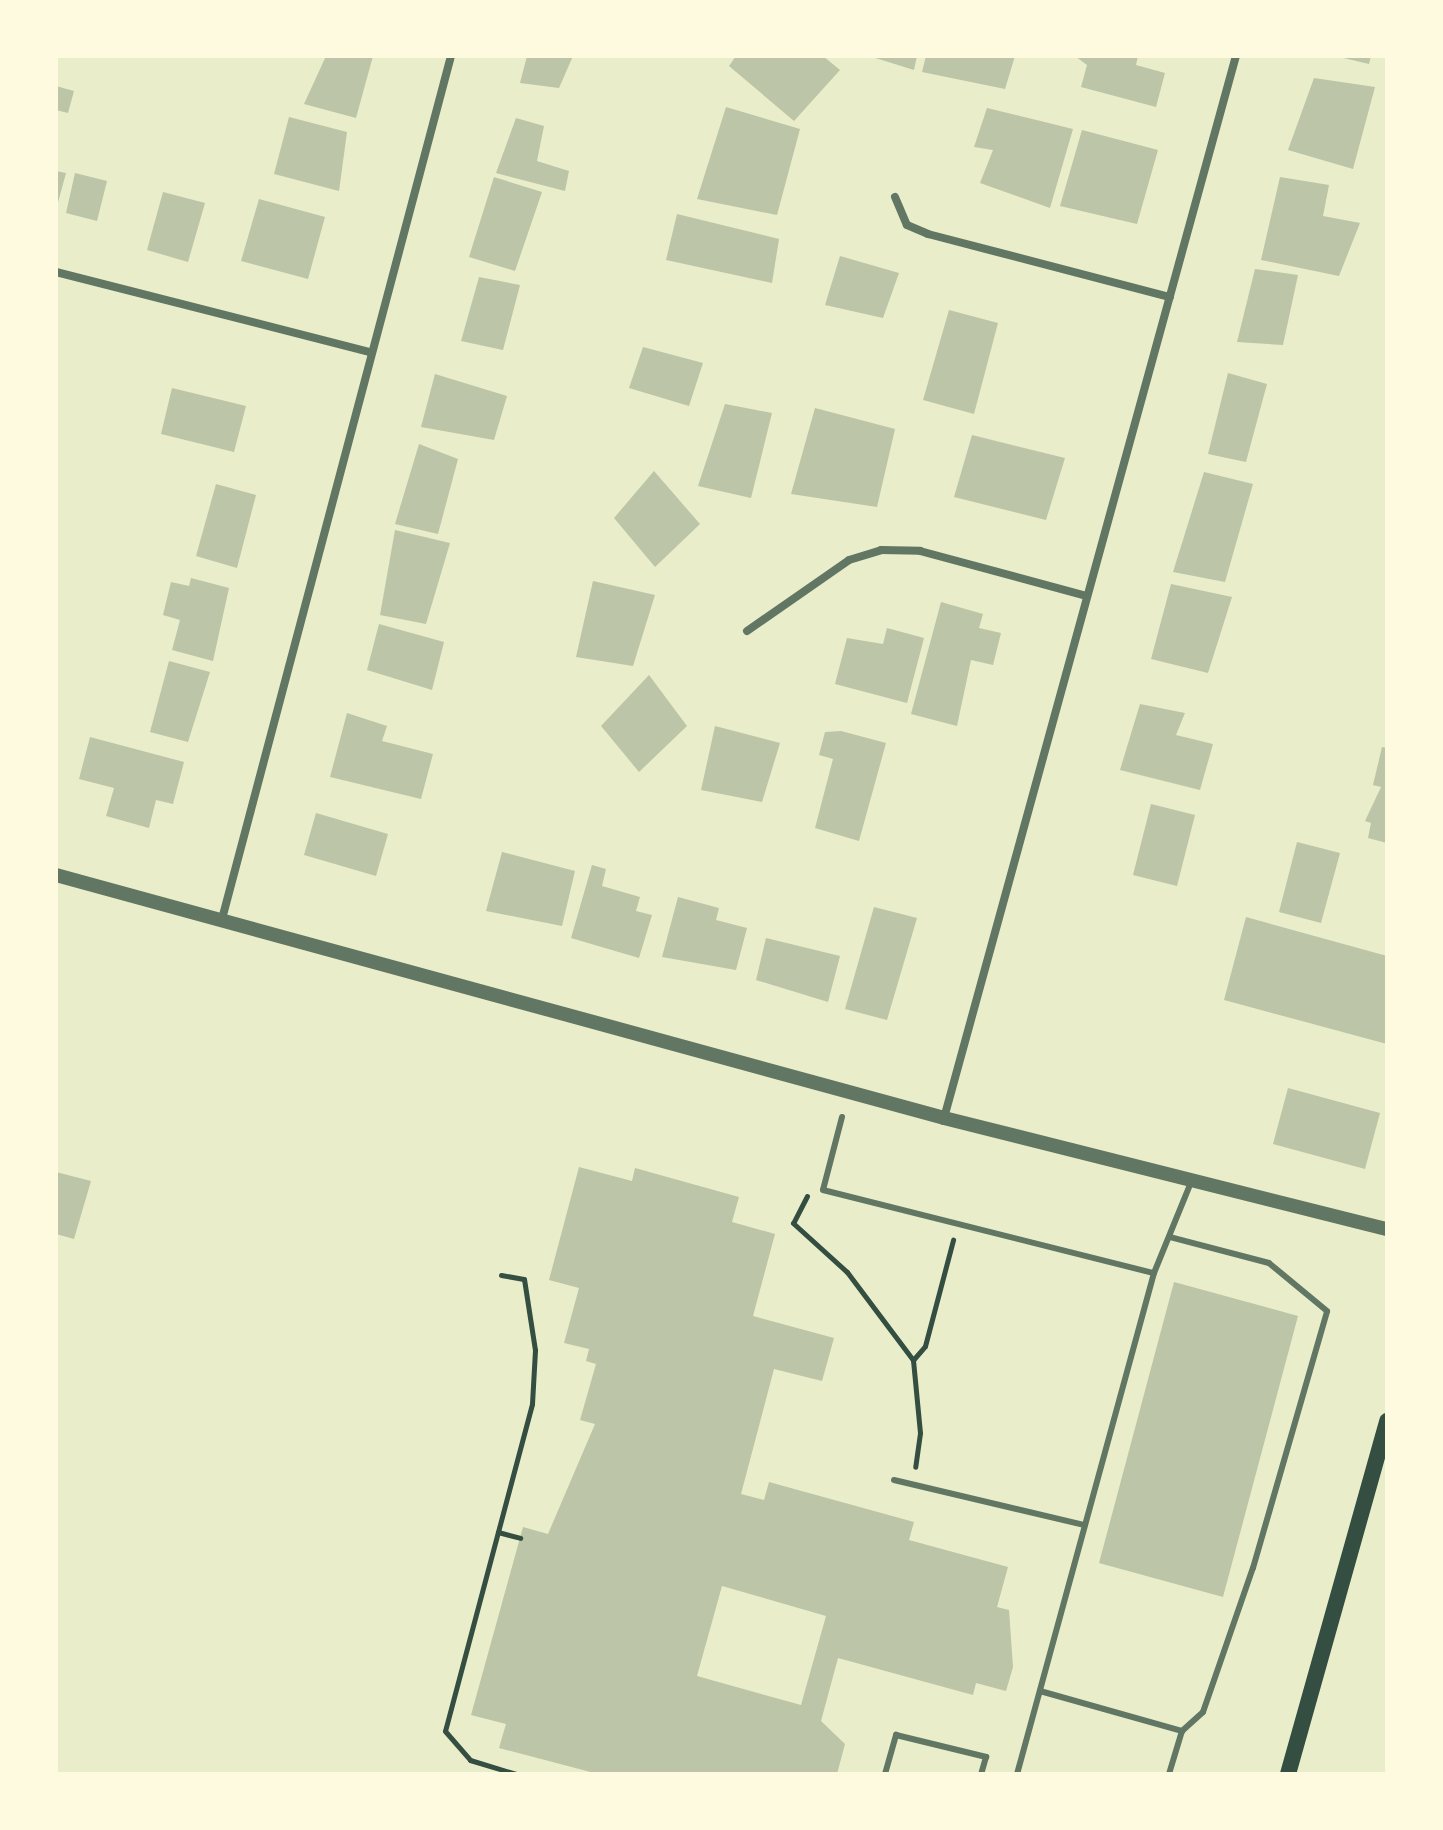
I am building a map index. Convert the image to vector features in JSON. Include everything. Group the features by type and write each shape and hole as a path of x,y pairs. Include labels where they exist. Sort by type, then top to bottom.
{"main road":[{"path":"1288,1774 1387,1421"}],"street":[{"path":"222,919 451,56"},
{"path":"944,1118 1236,56"},
{"path":"895,197 907,225 928,234 1170,297"},
{"path":"56,272 370,352"},
{"path":"747,631 849,560 881,550 920,551 1087,596"},
{"path":"56,875 944,1118 1387,1229"}],"lane":[{"path":"842,1117 823,1190 1154,1273"},
{"path":"1017,1774 1154,1273 1192,1180"},
{"path":"1169,1774 1182,1731 1203,1712 1253,1568 1327,1311 1269,1263 1170,1237"},
{"path":"894,1480 1085,1525"},
{"path":"1040,1691 1182,1731"},
{"path":"885,1774 896,1735 986,1757 981,1774"}],"path":[{"path":"823,1190 802,1198 793,1223 847,1272 913,1360 920,1433 913,1485"},
{"path":"913,1360 925,1346 957,1224"},
{"path":"501,1275 524,1279 535,1350 532,1404 445,1731 470,1760 516,1774"},
{"path":"498,1532 520,1538"}],"building":[{"path":"326,56 373,56 356,118 304,104"},
{"path":"527,56 573,56 559,88 520,83"},
{"path":"736,56 823,56 840,70 794,121 729,66"},
{"path":"869,56 917,56 914,70"},
{"path":"926,56 1015,56 1005,89 922,72"},
{"path":"1075,56 1138,56 1136,65 1165,73 1156,107 1081,87 1087,65"},
{"path":"1335,56 1371,56 1369,64"},
{"path":"1314,78 1375,87 1353,169 1288,150"},
{"path":"56,86 74,91 68,113 56,110"},
{"path":"726,107 800,129 777,215 697,199"},
{"path":"987,108 1073,129 1050,208 980,183 993,150 974,147"},
{"path":"289,117 347,132 339,191 274,174"},
{"path":"516,118 544,126 537,161 569,171 565,191 496,173"},
{"path":"1082,130 1158,150 1137,224 1060,206"},
{"path":"56,171 66,173 57,206 56,206"},
{"path":"75,173 107,181 97,221 66,213"},
{"path":"494,177 542,192 515,271 469,257"},
{"path":"1280,177 1329,185 1323,216 1360,223 1339,276 1261,260"},
{"path":"163,192 205,203 188,262 147,250"},
{"path":"259,199 325,217 308,279 241,261"},
{"path":"677,214 779,239 772,283 666,260"},
{"path":"840,256 899,273 883,318 825,305"},
{"path":"1255,269 1298,275 1283,345 1237,342"},
{"path":"479,277 520,285 503,350 461,341"},
{"path":"949,310 998,323 974,414 923,400"},
{"path":"643,347 703,363 689,406 629,388"},
{"path":"1228,373 1267,384 1246,462 1208,454"},
{"path":"435,374 507,396 494,440 421,427"},
{"path":"172,388 246,406 234,452 161,434"},
{"path":"725,404 772,413 751,498 698,486"},
{"path":"815,408 895,429 877,507 791,494"},
{"path":"972,435 1065,458 1046,520 954,497"},
{"path":"419,444 458,459 438,534 395,524"},
{"path":"654,471 700,524 655,567 614,518"},
{"path":"1204,472 1253,484 1225,582 1173,572"},
{"path":"216,484 256,495 237,568 196,556"},
{"path":"395,530 450,543 426,624 380,615"},
{"path":"191,578 229,588 213,661 172,650 180,620 163,615 171,582 189,586"},
{"path":"593,581 655,595 633,666 576,657"},
{"path":"1171,584 1232,597 1208,673 1151,659"},
{"path":"941,602 983,614 979,628 1001,633 993,665 971,660 957,726 911,714"},
{"path":"379,624 444,642 432,690 367,670"},
{"path":"887,628 924,638 907,703 835,684 847,638 883,644"},
{"path":"169,661 210,672 188,742 150,732"},
{"path":"649,675 687,726 639,772 601,726"},
{"path":"1140,704 1185,713 1176,735 1213,744 1200,790 1120,770"},
{"path":"347,713 387,726 382,741 433,754 421,799 330,777"},
{"path":"715,726 780,743 762,802 701,790"},
{"path":"841,731 886,743 859,841 815,828 833,759 819,755 825,732"},
{"path":"90,737 184,762 173,804 156,800 149,828 106,816 114,788 79,779"},
{"path":"1382,747 1387,748 1387,843 1368,838 1371,823 1365,821 1381,787 1373,785"},
{"path":"1151,804 1195,815 1177,886 1133,875"},
{"path":"316,813 388,834 376,876 304,855"},
{"path":"1297,842 1340,853 1321,923 1279,912"},
{"path":"502,852 575,871 562,926 486,911"},
{"path":"592,865 606,869 602,886 640,897 636,911 652,915 639,958 571,938"},
{"path":"678,897 719,908 716,920 747,928 736,970 662,957"},
{"path":"874,907 917,918 887,1020 845,1009"},
{"path":"1246,917 1387,956 1387,1044 1224,1000"},
{"path":"766,938 840,956 828,1002 756,980"},
{"path":"1288,1088 1380,1113 1365,1169 1273,1144"},
{"path":"579,1167 632,1181 635,1168 739,1197 732,1222 775,1234 753,1316 834,1338 822,1381 774,1369 741,1494 764,1500 769,1482 914,1522 909,1540 1008,1567 997,1607 1009,1610 1013,1667 1006,1691 976,1683 973,1695 838,1658 821,1721 845,1744 837,1774 598,1774 499,1748 506,1724 471,1715 523,1527 548,1534 595,1424 580,1420 596,1364 586,1361 589,1349 564,1343 579,1288 549,1280","holes":["722,1586 826,1616 801,1705 697,1676"]},
{"path":"56,1172 91,1181 74,1239 56,1234"},
{"path":"1174,1282 1298,1316 1223,1597 1099,1563"}]}
